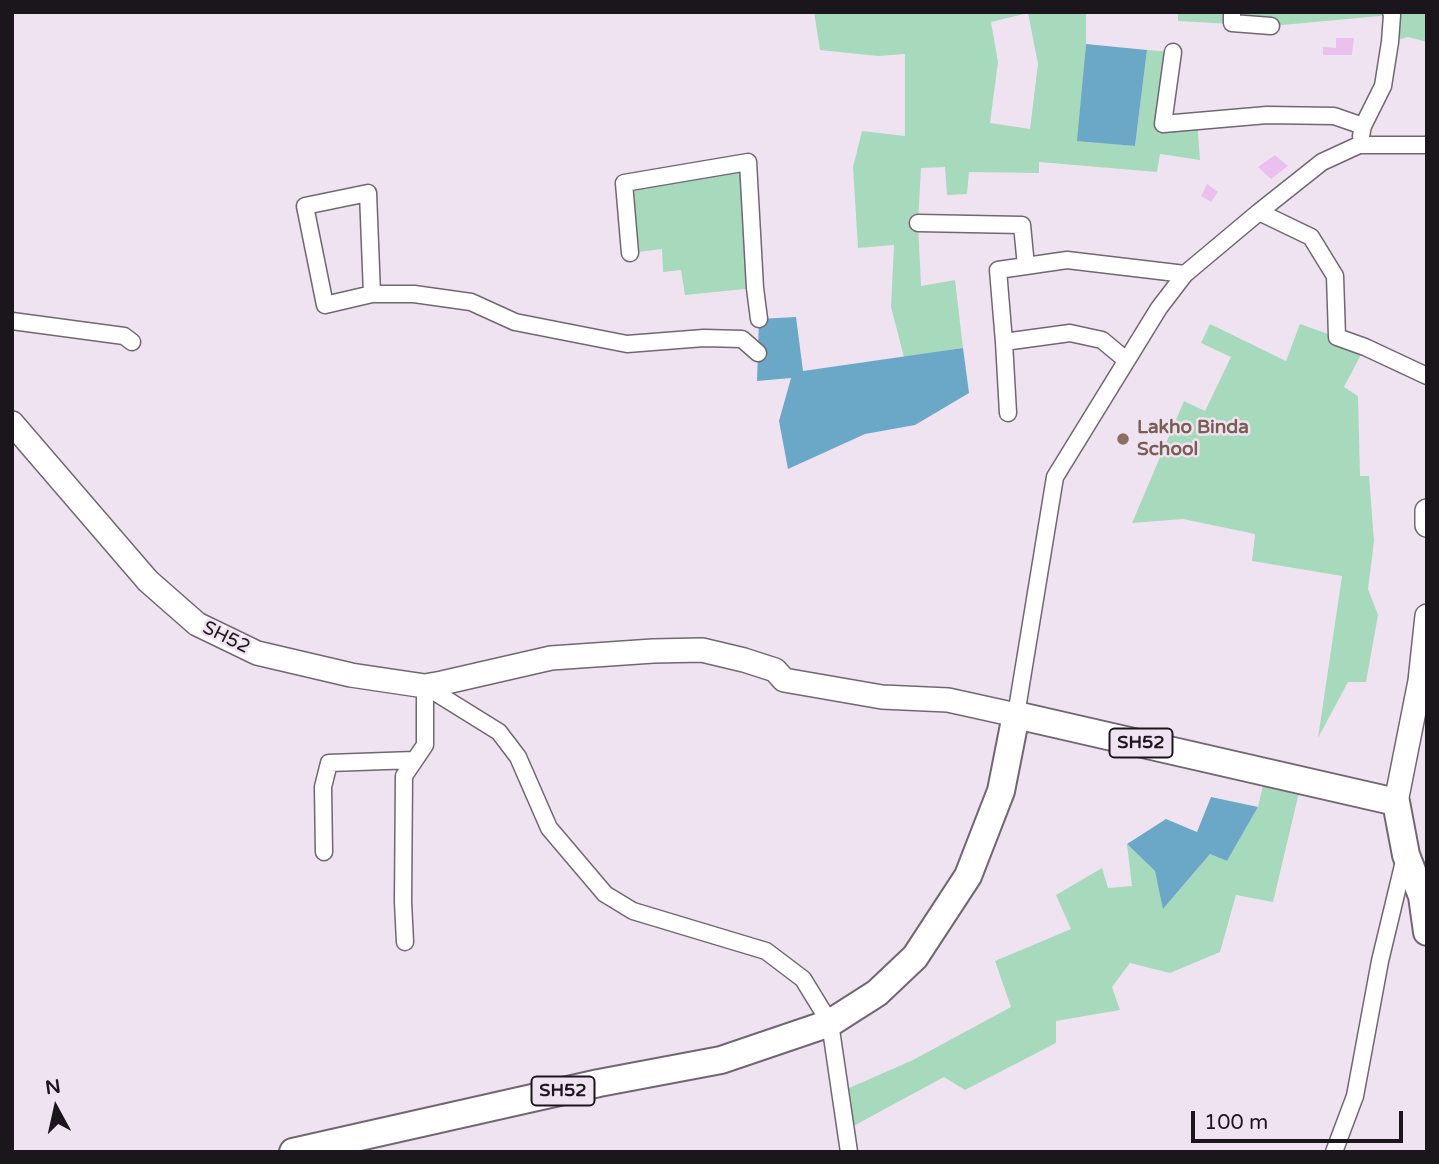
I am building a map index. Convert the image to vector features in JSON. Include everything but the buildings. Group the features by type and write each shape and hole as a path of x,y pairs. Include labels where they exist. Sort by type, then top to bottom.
{"main road":[{"name":"SH52","path":"293,1152 599,1083 720,1060 830,1023 877,993 915,957 968,876 1001,791 1016,715 1396,802"},
{"path":"1396,802 1406,855 1422,897 1427,932"}],"street":[{"path":"1232,12 1232,23 1271,26"},
{"path":"1359,145 1363,126 1383,86 1390,42 1391,12"},
{"path":"1173,52 1163,124 1266,115 1334,116 1363,126"},
{"path":"1016,715 1055,477 1159,308 1185,274 1322,162 1359,145 1427,145"},
{"path":"630,253 624,183 748,162 759,320"},
{"path":"372,294 368,193 305,206 325,305 372,294 414,294 471,302 516,322 627,344 704,338 742,339 758,353"},
{"path":"1259,212 1311,237 1335,276 1337,337 1427,376"},
{"path":"918,223 1022,225 1026,266"},
{"path":"1008,413 998,270 1067,260 1185,274"},
{"path":"12,321 124,336 132,342"},
{"path":"1004,342 1070,333 1102,340 1126,360"},
{"name":"SH52","path":"12,423 148,581 197,624 257,653 351,675 425,686 551,658 702,650 775,670 784,680 882,697 948,700 1016,715"},
{"path":"1427,512 1427,525"},
{"path":"1396,802 1420,681 1427,616"},
{"path":"405,942 404,776 425,745 425,686"},
{"path":"425,686 499,732 518,757 549,828 606,894 633,911 766,951 803,979 830,1023 849,1152"},
{"path":"324,852 323,787 329,763 414,760"},
{"path":"1334,1152 1355,1096 1380,961 1406,855"}],"green space":[{"path":"814,12 1086,12 1078,140 1135,146 1147,50 1173,52 1163,124 1197,120 1200,160 1160,154 1157,172 1039,162 1039,173 969,172 967,194 947,195 945,167 921,168 918,223 921,286 955,280 963,348 904,357 891,307 894,245 858,248 853,167 862,131 905,136 905,54 878,56 820,50","holes":["1028,13 1038,64 1030,129 990,123 998,62 991,22"]},
{"path":"1178,12 1427,12 1427,42 1408,37 1390,42 1391,15 1271,26 1178,21"},
{"path":"748,162 755,288 685,295 681,270 663,272 662,249 630,253 624,183"},
{"path":"1210,324 1286,361 1300,324 1365,347 1344,387 1358,396 1360,476 1369,476 1374,541 1368,589 1378,615 1366,682 1348,682 1318,738 1342,576 1252,561 1255,534 1183,519 1132,523 1184,401 1205,411 1231,357 1201,343"},
{"path":"1266,772 1302,780 1273,902 1236,895 1220,952 1170,973 1130,963 1112,987 1120,1010 1056,1021 1056,1043 965,1090 944,1077 846,1130 840,1092 913,1060 1011,1007 995,961 1071,929 1056,895 1102,868 1108,888 1132,886 1127,844 1155,871 1164,908 1210,854 1227,861 1258,807"}],"water":[{"path":"1086,44 1147,50 1135,146 1077,141"},
{"path":"796,317 803,371 963,348 969,393 915,425 865,434 788,469 779,421 791,378 757,381 759,319"},
{"path":"1211,797 1258,807 1227,861 1210,854 1163,909 1155,871 1127,844 1166,819 1197,832"}],"place":[{"name":"Lakho Binda School","path":"1123,439"}]}
